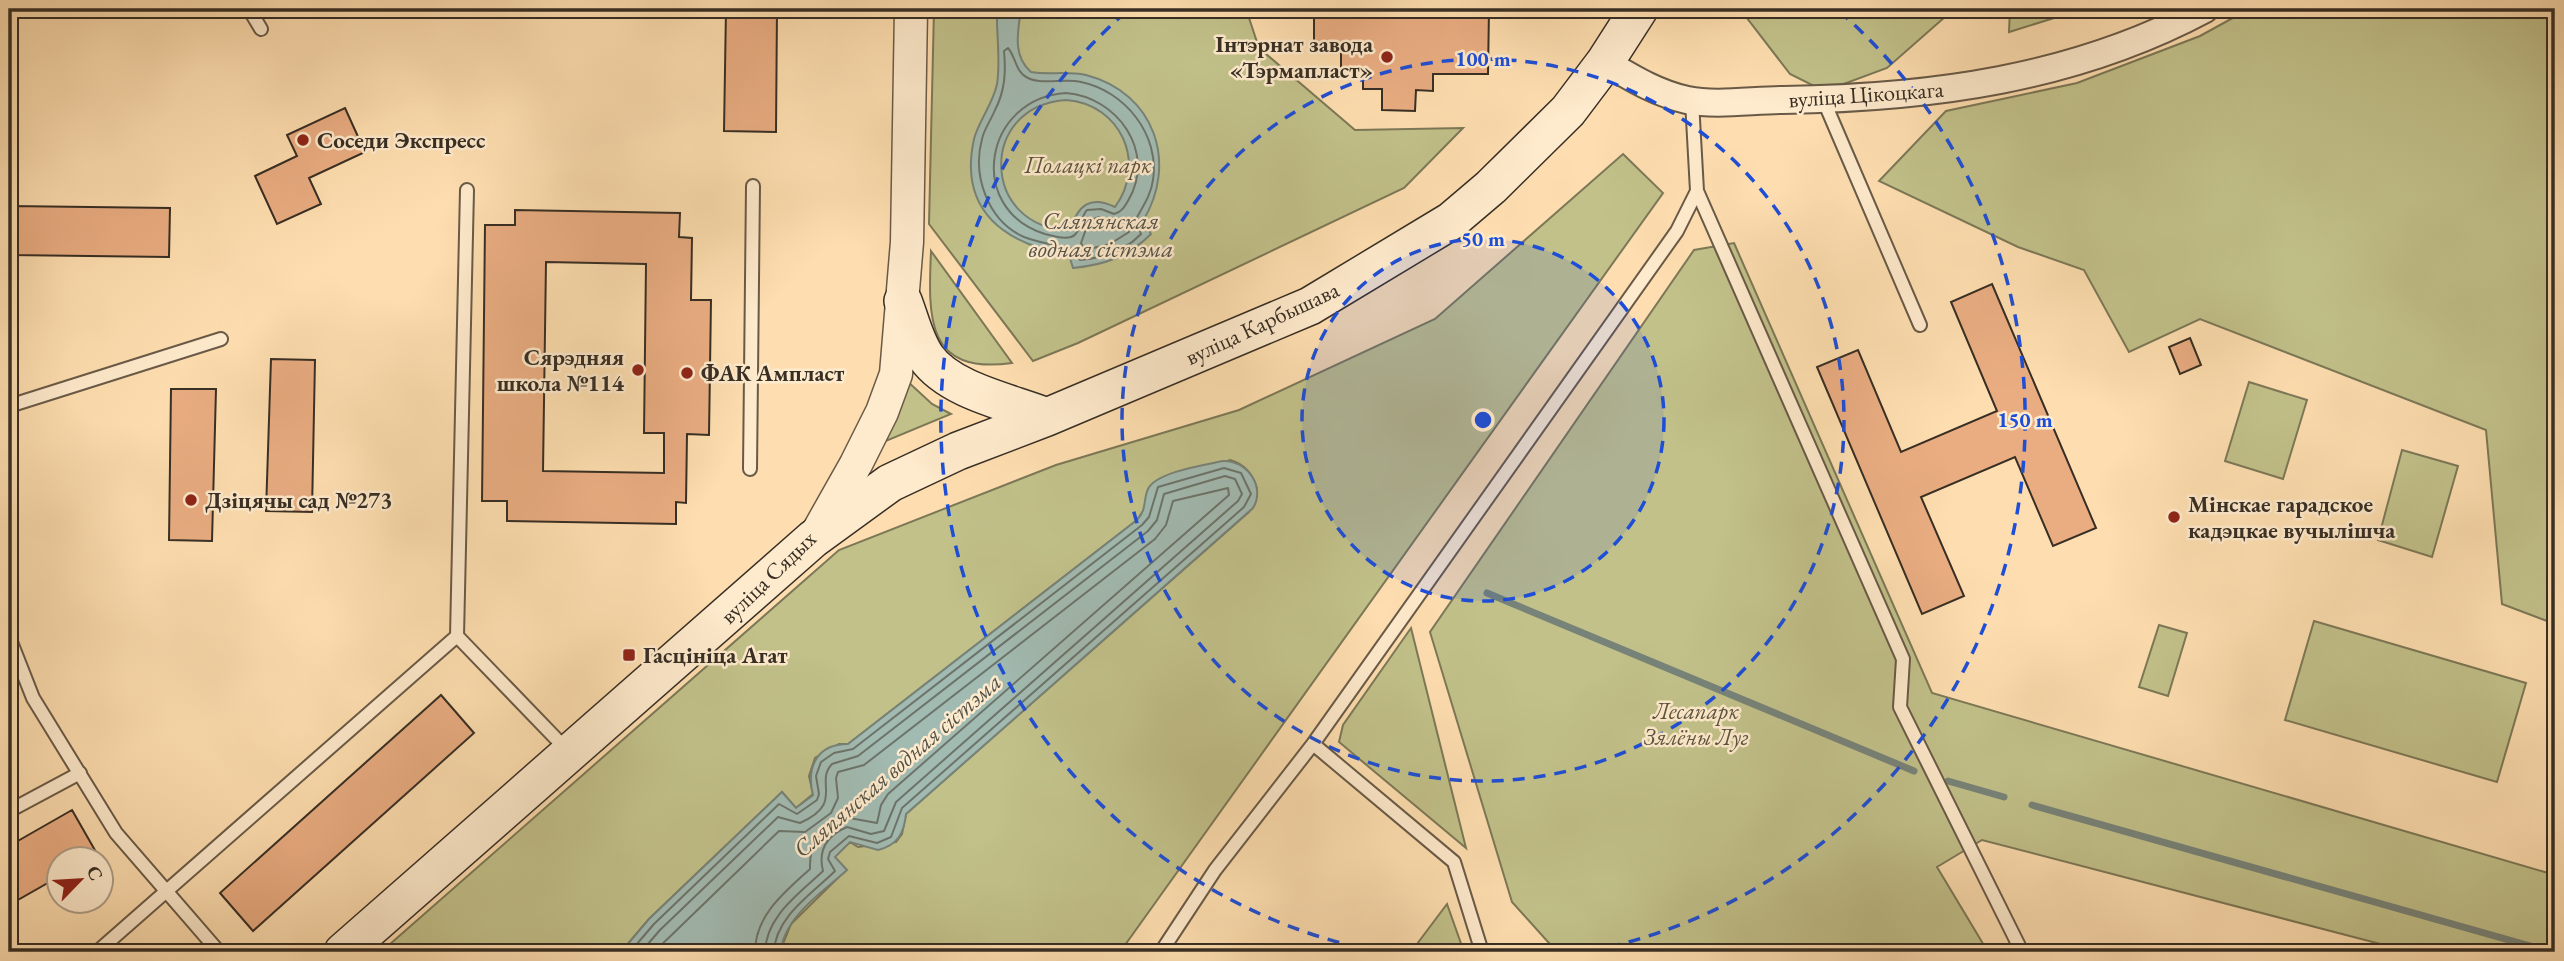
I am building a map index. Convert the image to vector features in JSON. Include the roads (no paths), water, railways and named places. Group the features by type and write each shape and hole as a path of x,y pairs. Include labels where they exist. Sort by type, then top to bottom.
{"main road":[{"name":"вуліца Карбышава","path":"813,539 890,483 958,451 1047,417 1310,306 1451,221 1532,149 1568,111 1605,62 1639,9"},
{"path":"902,301 925,356 943,375 967,388 1047,417"},
{"name":"вуліца Сядых","path":"343,952 813,539"}],"street":[{"name":"вуліца Сядых","path":"813,539 882,412 896,374 908,199 911,9"},
{"name":"вуліца Цікоцкага","path":"1605,62 1656,91 1692,101 1909,95 2065,67 2206,9"}],"lane":[{"path":"249,9 261,29"},
{"path":"1823,99 1920,325"},
{"path":"1692,101 1696,191 1903,659 1900,707 2021,952"},
{"path":"750,469 753,186"},
{"path":"467,190 457,636 570,753"},
{"path":"1161,952 1215,870 1313,744 1677,231 1696,191"},
{"path":"9,407 222,340"},
{"path":"97,952 457,636"},
{"path":"9,637 33,698 116,832 219,952"},
{"path":"1313,744 1454,862 1482,952"},
{"path":"9,811 80,774"}],"water":[{"name":"Сляпянская водная сістэма","path":"997,9 1021,9 1019,51 1025,66 1031,72 1086,75 1110,84 1129,97 1144,114 1154,133 1159,154 1159,176 1143,221 1151,234 1124,254 1095,265 1073,268 1069,255 1046,250 1007,233 980,205 973,186 971,164 976,132 997,84","holes":["1066,100 1085,104 1101,112 1114,124 1123,139 1129,172 1124,190 1115,207 1099,202 1086,205 1077,214 1070,230 1041,224 1019,210 1006,190 1001,167 1005,144 1017,123 1037,107"]},
{"path":"1223,461 1240,465 1252,476 1257,492 1253,508 906,814 902,832 891,845 878,850 850,842 835,857 847,870 796,917 783,940 781,952 621,952 649,919 782,792 796,808 813,795 811,775 821,753 837,745 848,744 1137,520 1148,489 1153,483 1182,470"}],"waterway":[{"path":"1487,593 1914,771"},
{"path":"1948,781 2004,797"},
{"path":"2032,805 2551,952"}],"place":[{"name":"Інтэрнат завода «Тэрмапласт»","path":"1387,57"},
{"name":"Соседи Экспресс","path":"303,140"},
{"name":"Сярэдняя школа №114","path":"638,370"},
{"name":"ФАК Ампласт","path":"687,373"},
{"name":"Дзіцячы сад №273","path":"191,500"},
{"name":"Мінскае гарадское кадэцкае вучылішча","path":"2174,517"},
{"name":"Гасцініца Агат","path":"629,655"}],"park label":[{"name":"Полацкі парк","path":"1088,165"},
{"name":"Лесапарк Зялёны Луг","path":"1696,724"}]}
